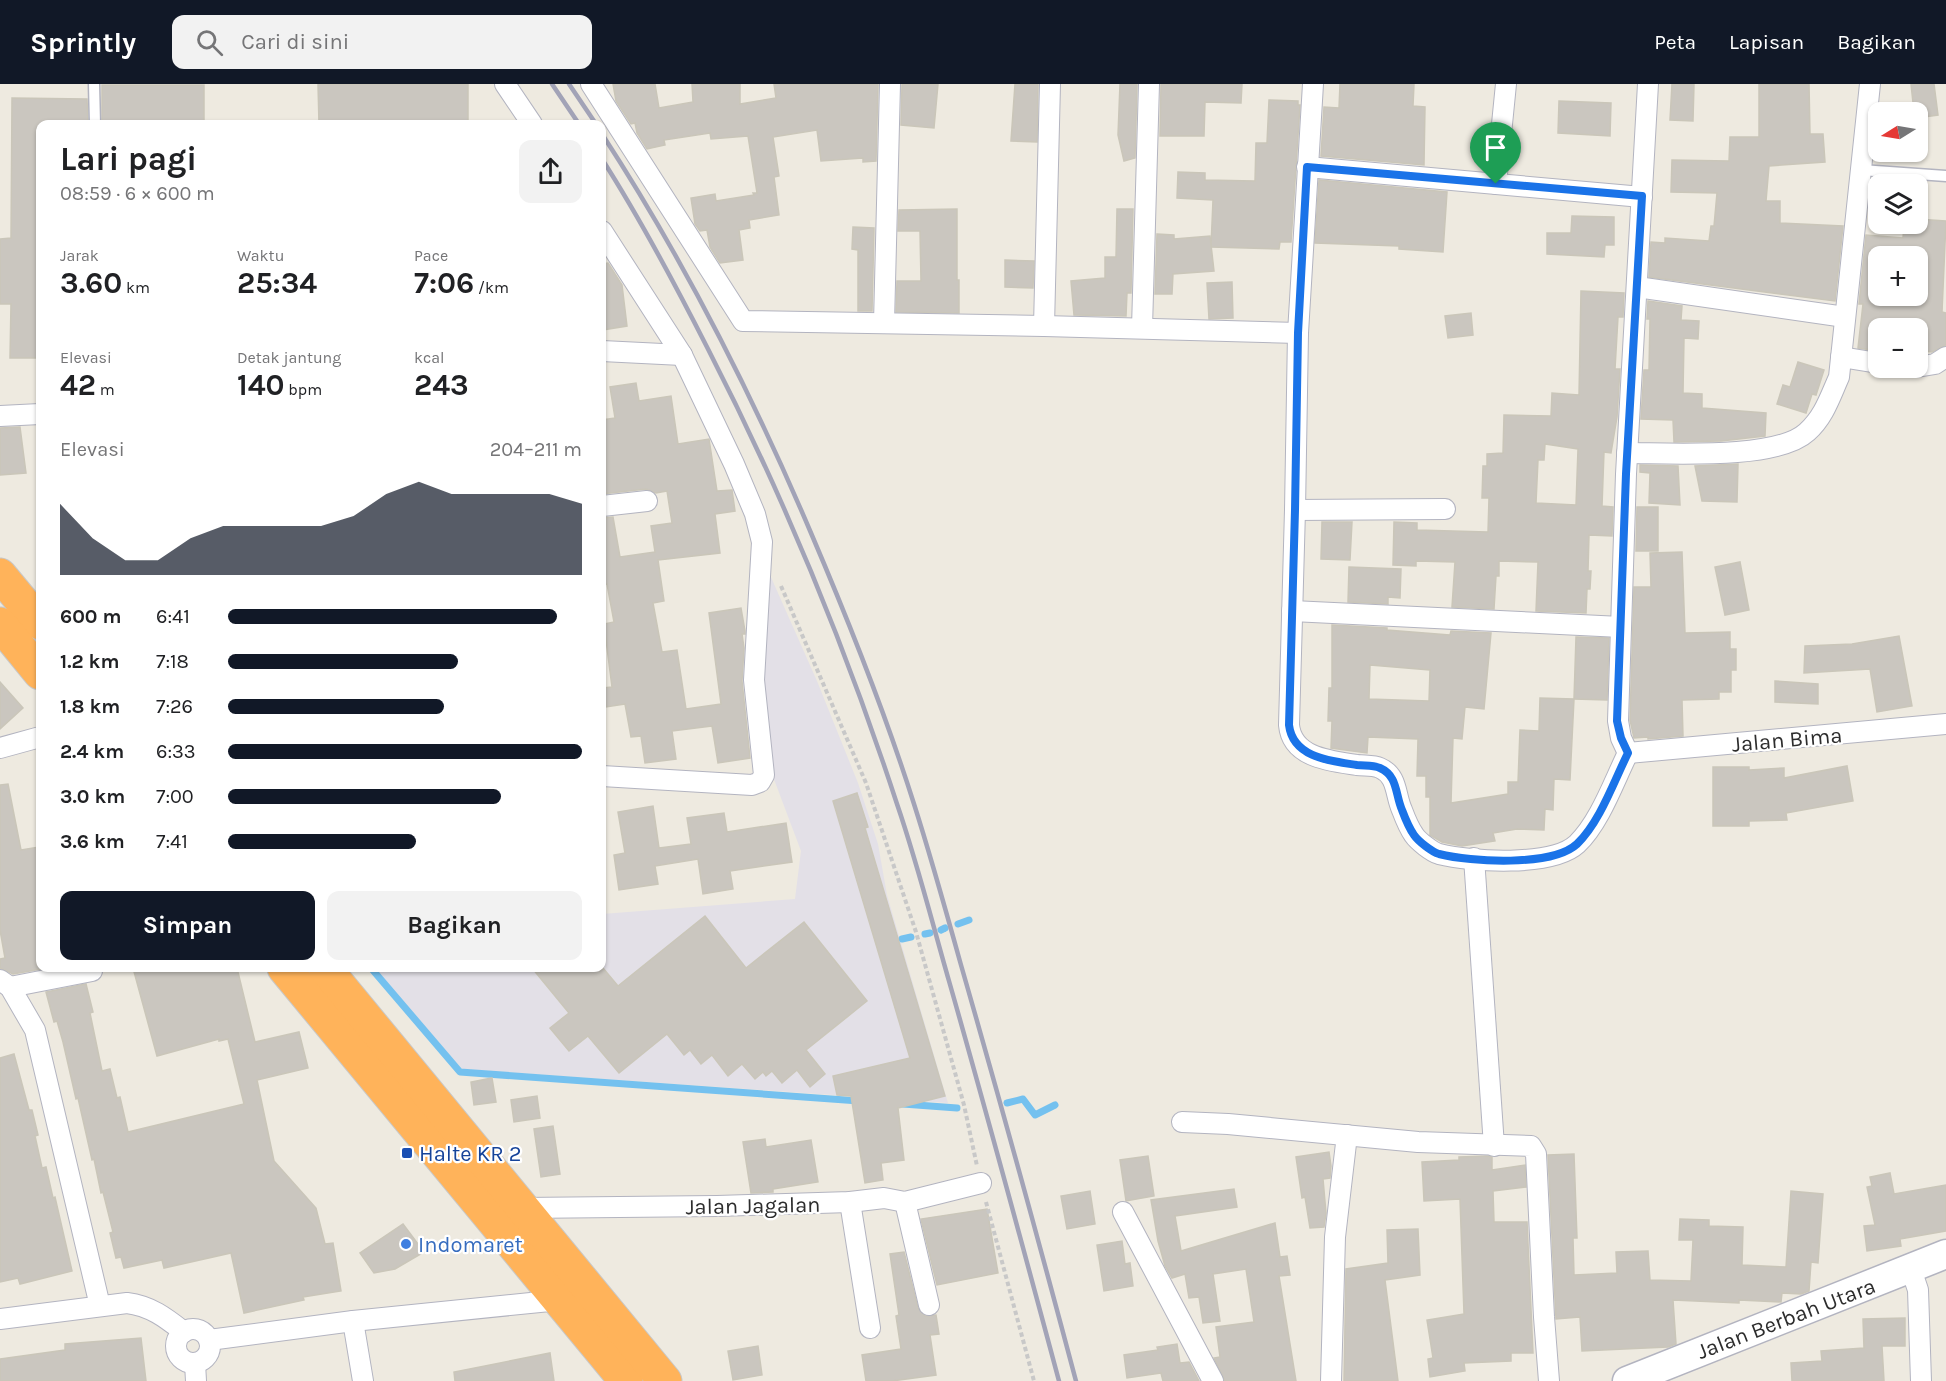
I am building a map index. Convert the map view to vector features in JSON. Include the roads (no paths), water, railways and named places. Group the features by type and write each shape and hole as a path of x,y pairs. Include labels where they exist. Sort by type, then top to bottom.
{"highway":[{"path":"0,575 36,618"},
{"path":"0,624 36,668"},
{"path":"287,972 626,1381"},
{"path":"328,972 665,1381"}],"main road":[{"name":"Jalan Berbah Utara","path":"1626,1381 1946,1254"}],"street":[{"path":"505,84 529,120"},
{"path":"591,84 743,321 1298,333"},
{"path":"884,323 890,84"},
{"path":"1044,326 1050,84"},
{"path":"1142,328 1149,84"},
{"path":"1313,84 1298,333 1289,725 1292,740 1300,749 1317,756 1378,767 1388,772 1395,781 1401,810 1415,836 1437,853 1497,860 1539,859 1558,855 1576,844 1600,811 1628,753 1617,721 1627,453 1648,84"},
{"path":"1496,184 1506,84"},
{"path":"1627,453 1746,452 1778,447 1806,434 1823,413 1839,376 1870,84"},
{"path":"1307,167 1642,196"},
{"path":"606,237 682,355 755,514 762,542 754,680 764,775 760,782 752,785 606,776"},
{"path":"1637,286 1845,318"},
{"path":"606,351 682,355"},
{"path":"1840,357 1868,361"},
{"path":"1928,365 1935,364 1946,357"},
{"path":"0,416 36,414"},
{"path":"606,506 647,501"},
{"path":"1295,510 1445,509"},
{"path":"1292,611 1621,627"},
{"name":"Jalan Bima","path":"1628,753 1946,724"},
{"path":"0,748 36,738"},
{"path":"1474,858 1494,1146"},
{"path":"85,972 5,983 35,1030 100,1306"},
{"path":"1182,1122 1228,1124 1418,1142 1531,1146 1536,1154 1549,1381"},
{"path":"1331,1381 1335,1238 1347,1135"},
{"name":"Jalan Jagalan","path":"522,1208 717,1206 850,1202 884,1198 905,1202 981,1184"},
{"path":"850,1202 870,1328"},
{"path":"905,1202 929,1305"},
{"path":"1123,1212 1213,1381"},
{"path":"1911,1269 1918,1290 1921,1381"},
{"path":"209,1340 353,1321 560,1300"},
{"path":"0,1319 128,1303 144,1305 184,1332"},
{"path":"353,1321 363,1381"},
{"path":"196,1329 202,1331 209,1340 209,1353 201,1361 196,1372 177,1352 177,1340 184,1332 196,1329"}],"lane":[{"path":"94,84 95,120"},
{"path":"1862,170 1946,176"}],"waterway":[{"path":"958,924 969,920"},
{"path":"941,930 945,928"},
{"path":"925,934 930,933"},
{"path":"902,939 911,937"},
{"path":"374,972 460,1072 859,1101"},
{"path":"1007,1103 1023,1099 1035,1115 1055,1105"},
{"path":"903,1104 957,1108"}],"railway":[{"path":"552,84 576,120"},
{"path":"569,84 593,120"},
{"path":"606,140 689,279 741,379 811,533 866,667 903,770 932,864 1076,1381"},
{"path":"606,166 657,252 736,404 812,573 835,630 918,870 1059,1381"}],"place":[{"name":"Halte KR 2","path":"407,1153"},
{"name":"Indomaret","path":"406,1244"}]}
